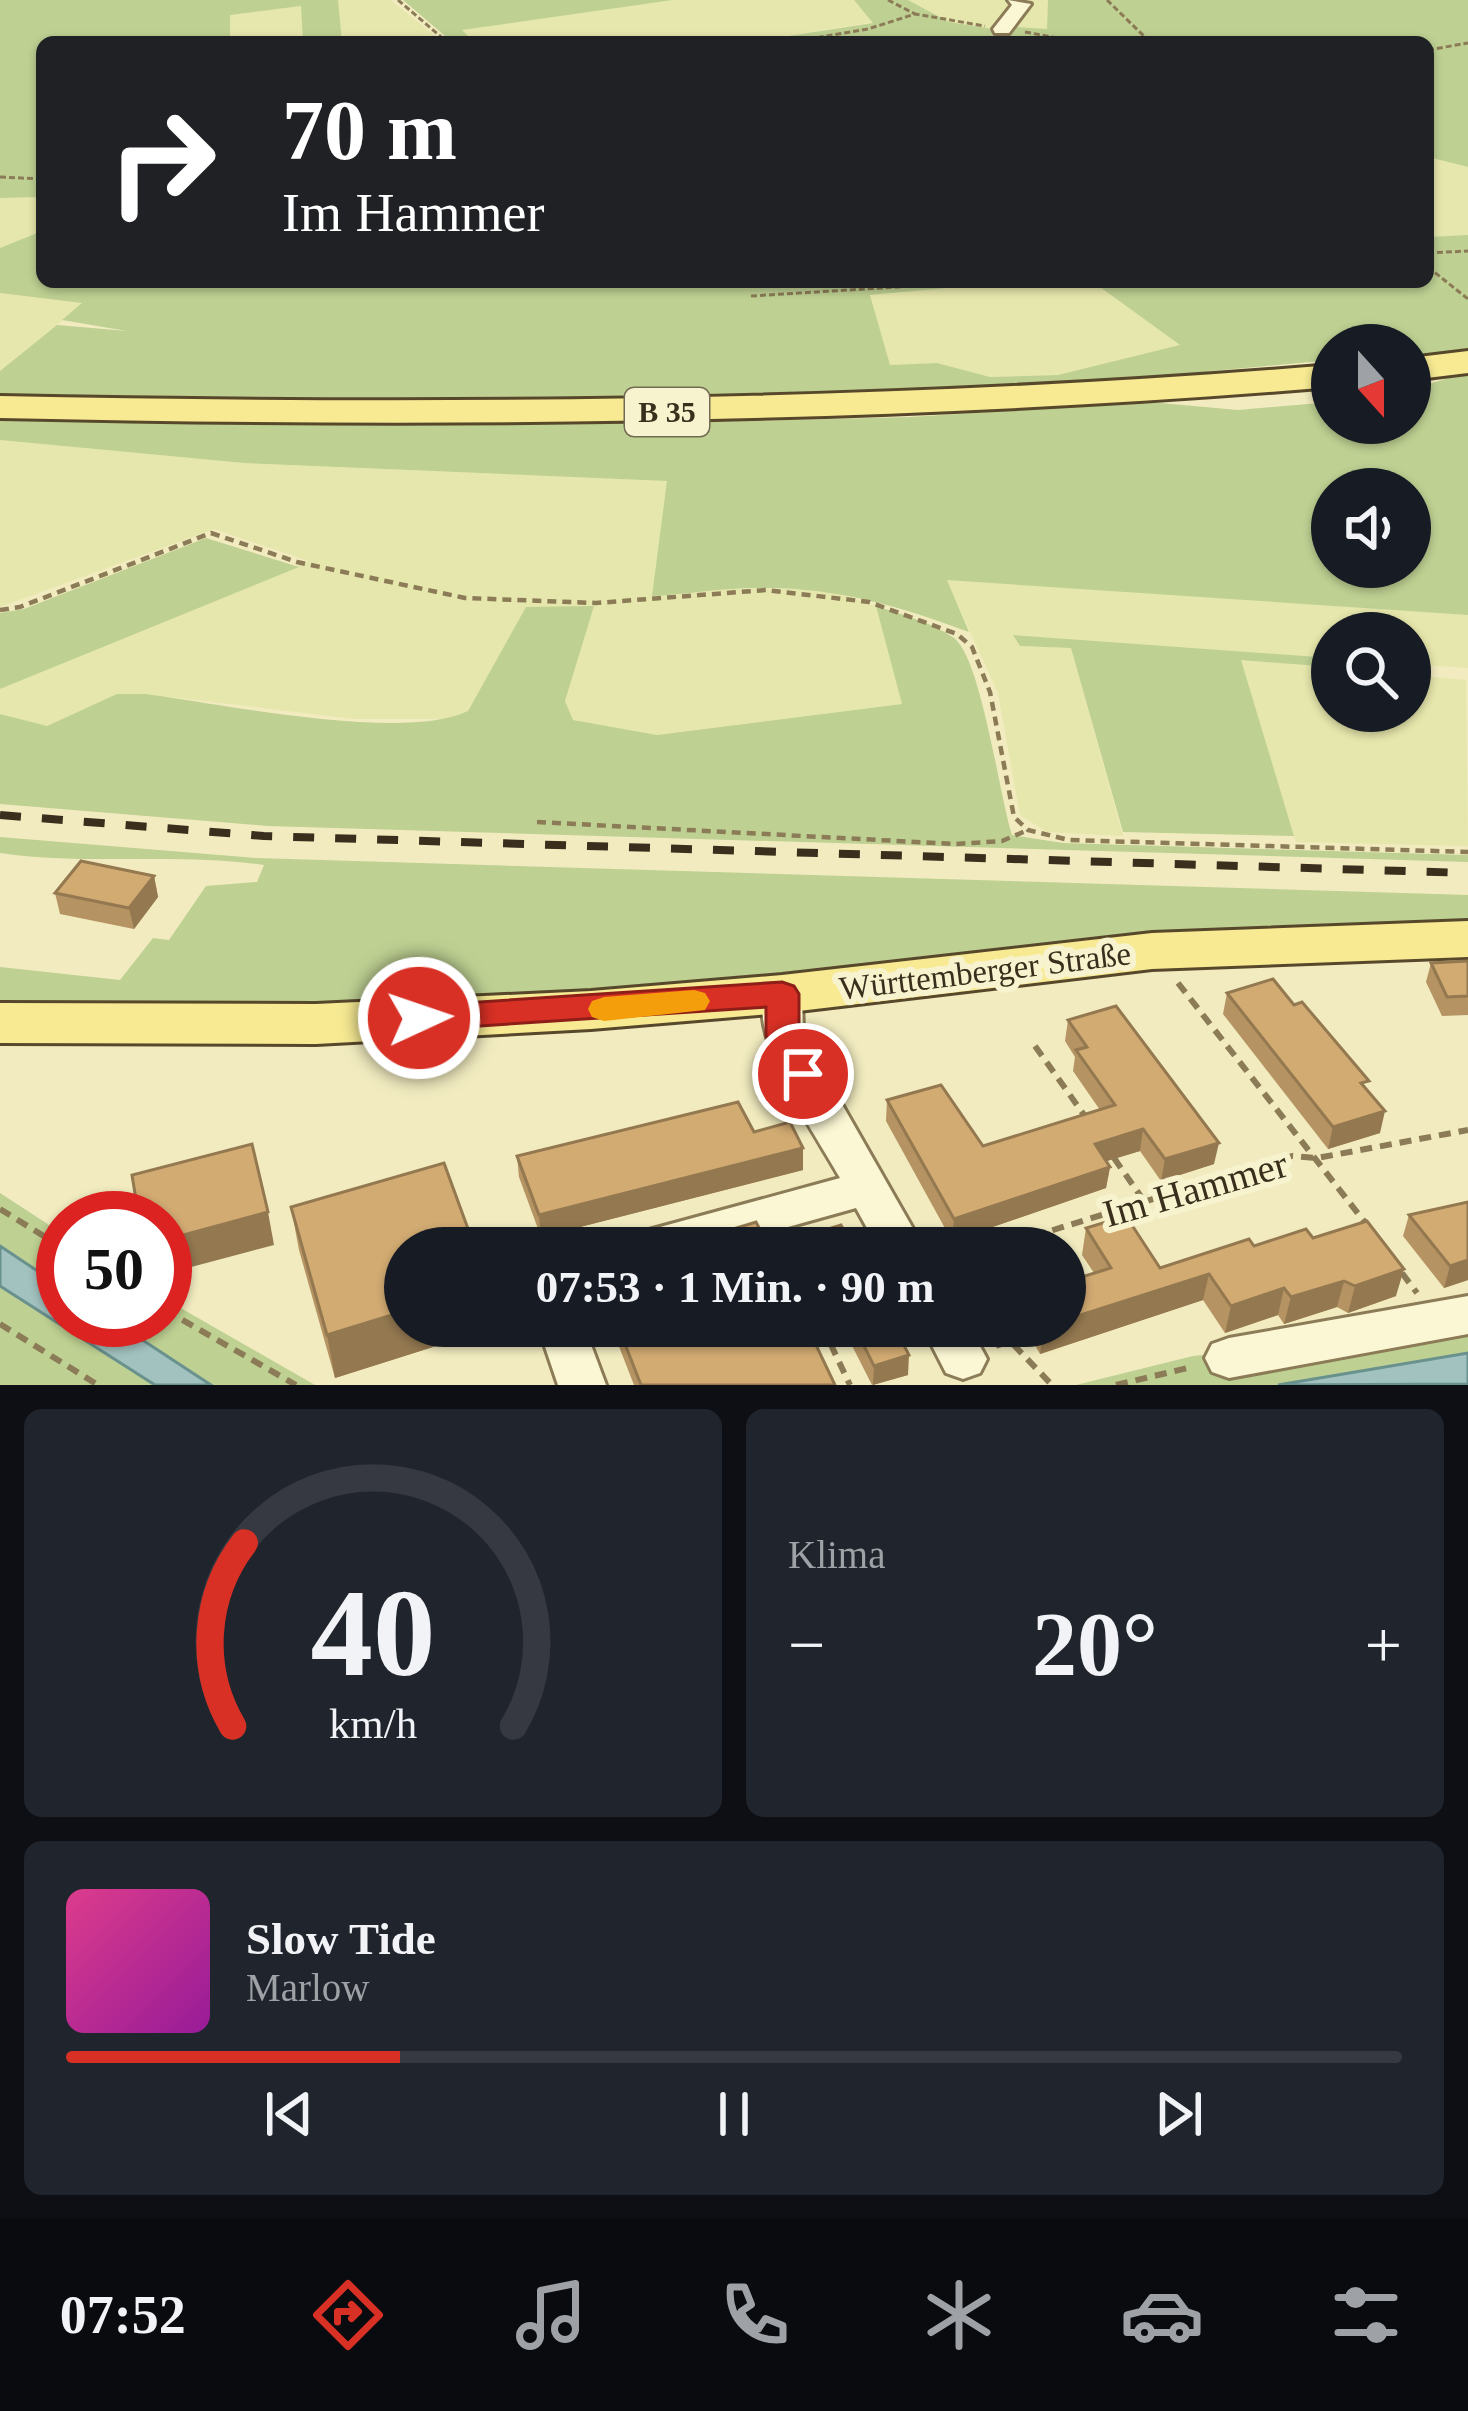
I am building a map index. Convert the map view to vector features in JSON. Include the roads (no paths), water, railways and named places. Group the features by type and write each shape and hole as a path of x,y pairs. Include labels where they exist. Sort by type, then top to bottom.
{"main road":[{"path":"1431,366 1468,362"},
{"name":"B 35","path":"0,407 680,412 1142,393 1311,378"},
{"name":"Württemberger Straße","path":"0,1023 316,1024 591,1010 782,994 1152,951 1468,939"}],"street":[{"path":"1002,29 1022,4 1017,0"},
{"path":"782,994 782,1036 889,1227"},
{"path":"725,1227 866,1188"},
{"path":"1228,1358 1452,1317"},
{"path":"568,1347 582,1385"}],"water":[{"path":"0,1246 36,1270 36,1309 0,1286"},
{"path":"96,1347 153,1347 211,1385 155,1385"},
{"path":"1468,1353 1468,1384 1278,1385"}],"railway":[{"path":"0,815 264,836 1468,873"}]}
